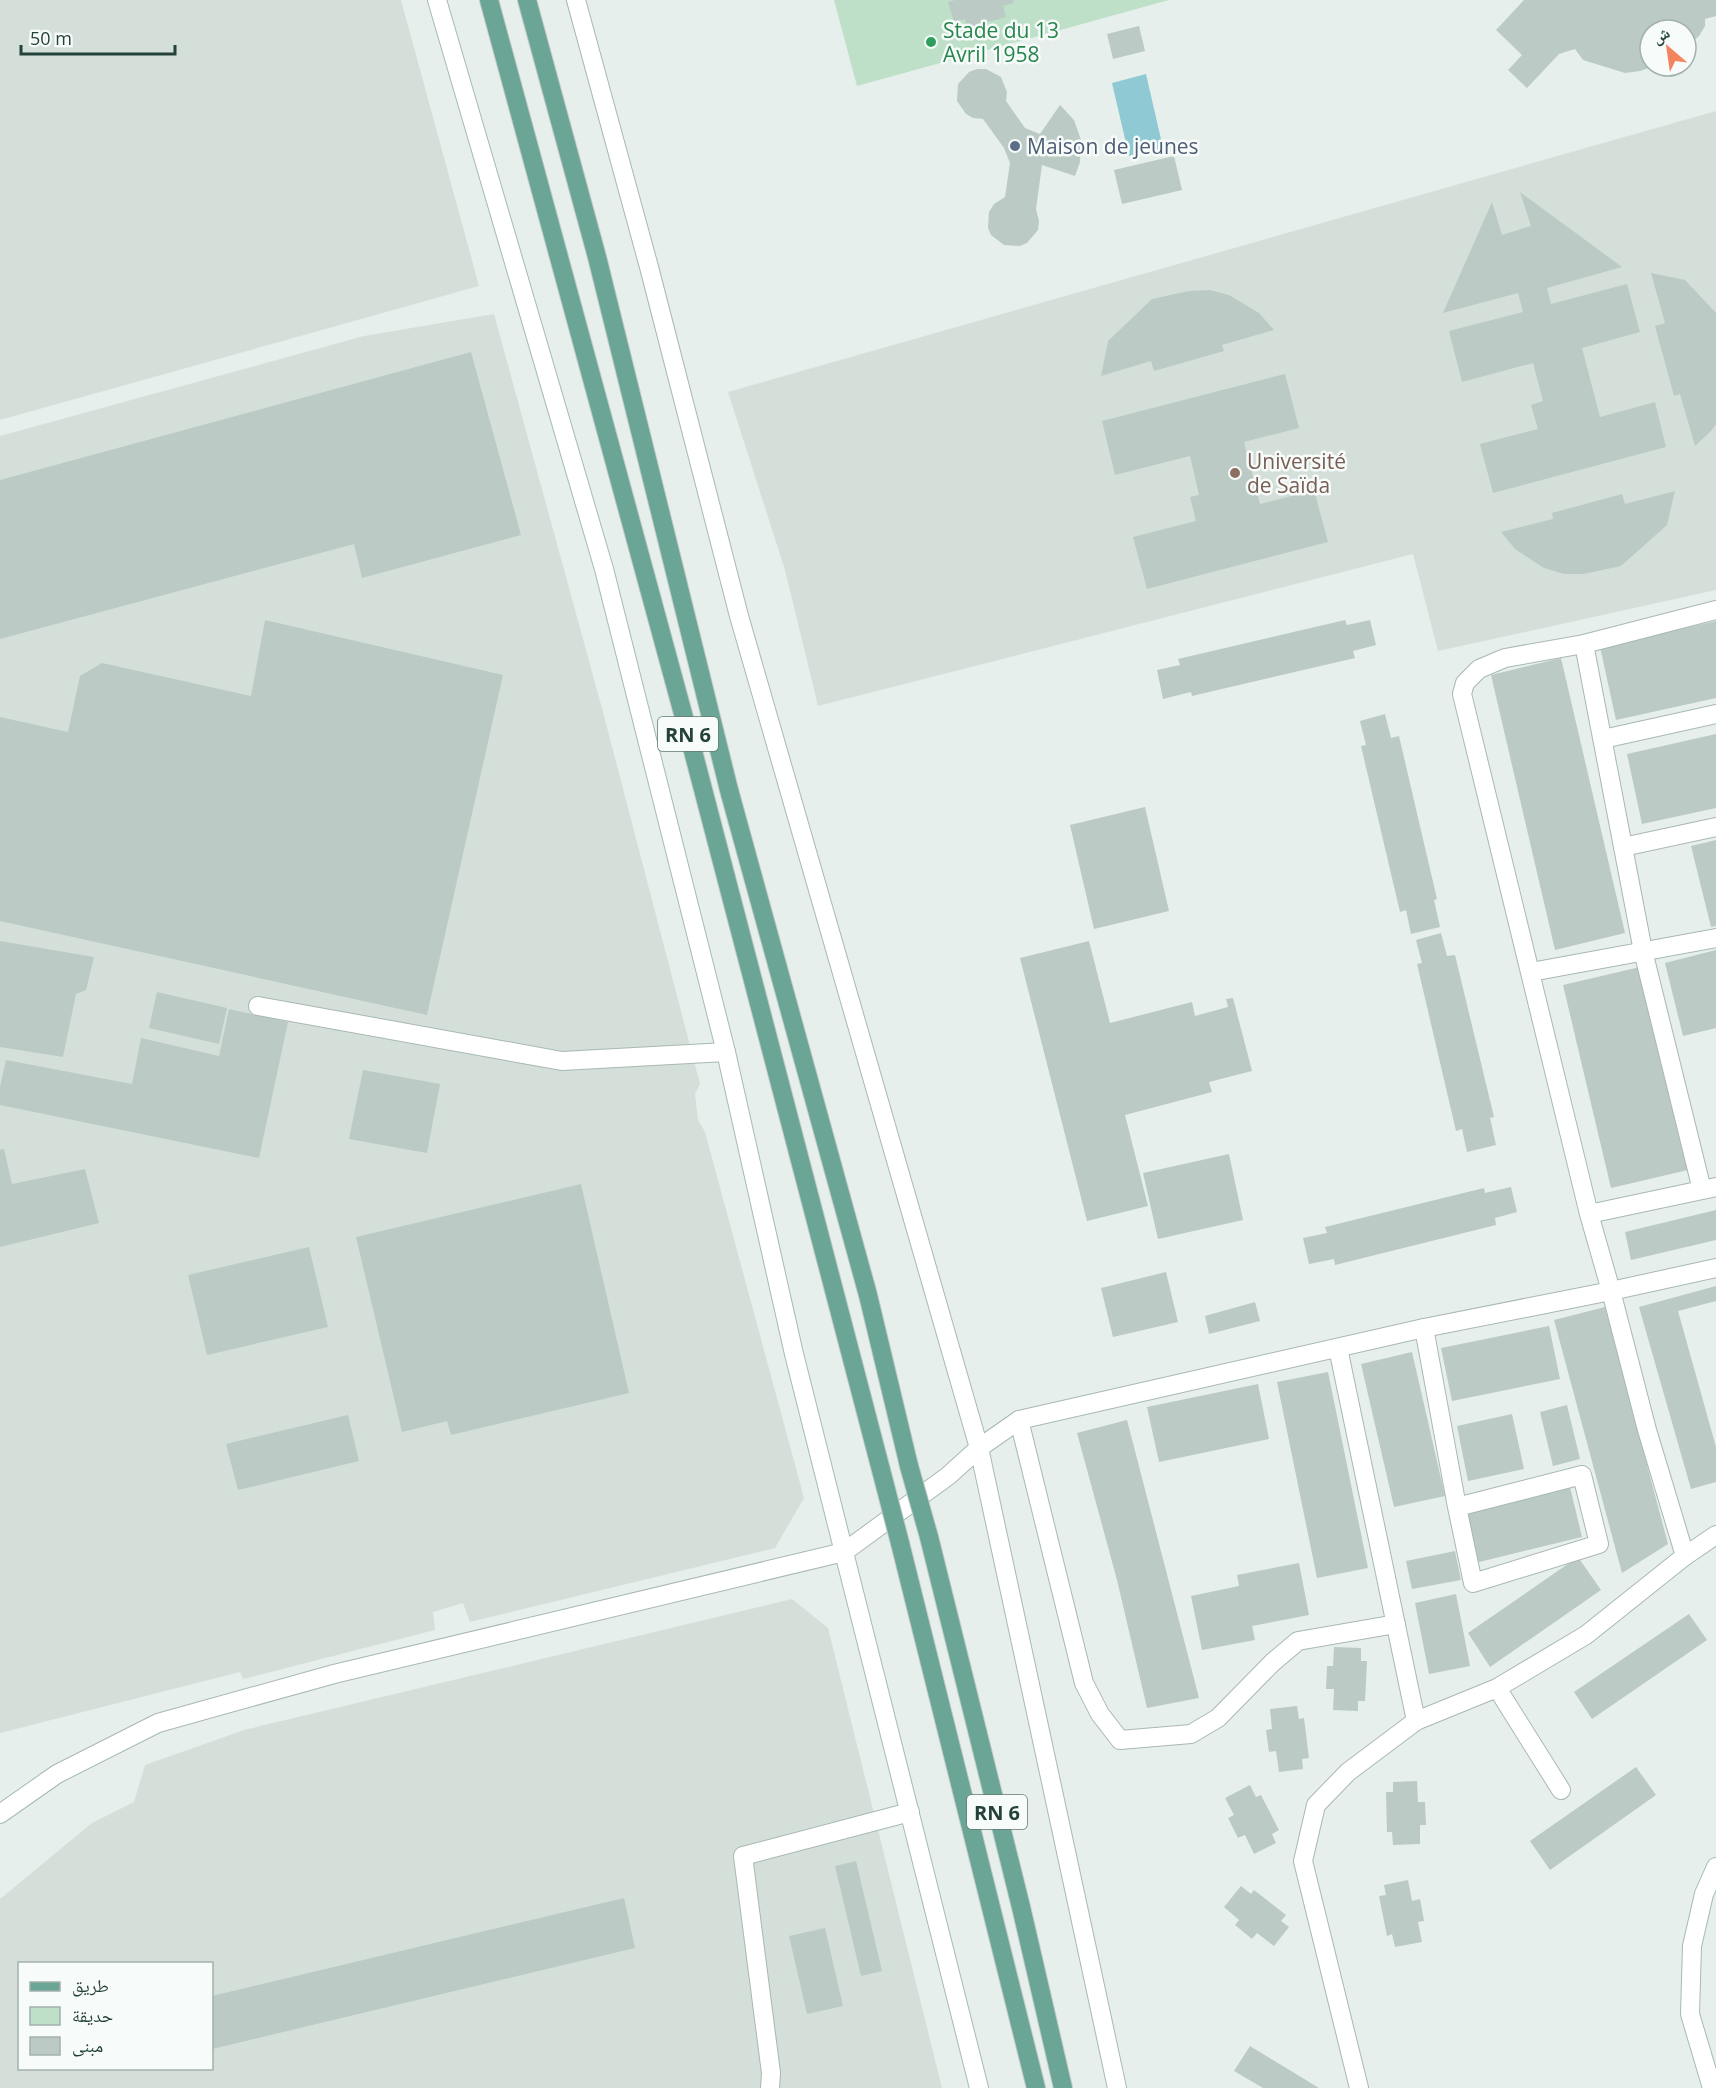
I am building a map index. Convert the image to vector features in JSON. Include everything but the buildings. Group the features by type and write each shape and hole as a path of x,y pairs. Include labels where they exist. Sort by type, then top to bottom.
{"main road":[{"name":"RN 6","path":"489,0 688,732 900,1543 1036,2088"},
{"name":"RN 6","path":"527,0 597,256 729,790 868,1294 909,1466 929,1537 1021,1907 1063,2088"}],"street":[{"path":"437,0 604,569 726,1052 794,1354 979,2088"},
{"path":"576,0 652,278 739,615 979,1448 1118,2088"},
{"path":"1685,1556 1647,1430 1589,1214 1462,694 1465,683 1479,669 1505,658 1584,644 1716,610"},
{"path":"1584,644 1643,951 1709,1189 1589,1214"},
{"path":"1603,739 1716,714"},
{"path":"1623,847 1716,827"},
{"path":"1531,972 1716,938"},
{"path":"258,1006 562,1061 726,1052"},
{"path":"0,1814 57,1774 158,1723 334,1674 844,1552 948,1476 979,1448 1019,1420 1424,1328 1716,1268"},
{"path":"1424,1328 1457,1507 1473,1583 1599,1545 1582,1475 1457,1507"},
{"path":"1338,1348 1416,1722"},
{"path":"1019,1420 1084,1683 1100,1714 1120,1740 1191,1734 1218,1718 1273,1662 1298,1641 1396,1624"},
{"path":"1359,2088 1303,1861 1316,1805 1348,1772 1416,1722 1497,1688 1586,1635 1685,1556 1716,1535"},
{"path":"1497,1688 1561,1790"},
{"path":"770,2088 771,2073 743,1856 910,1812"},
{"path":"1712,2088 1690,2014 1692,1946 1704,1894 1716,1867"}],"shaded area":[{"path":"0,0 401,0 479,286 0,420"},
{"name":"Université de Saïda","path":"1716,111 1716,590 1438,651 1413,554 818,706 785,570 728,392"},
{"path":"494,314 603,712 700,1084 695,1094 698,1120 705,1132 804,1498 775,1548 470,1622 463,1603 433,1612 435,1630 243,1679 240,1672 0,1733 0,436 364,336"},
{"path":"792,1599 828,1628 942,2088 0,2088 0,1899 92,1823 134,1802 145,1765 244,1730"}],"green space":[{"name":"Stade du 13 Avril 1958","path":"834,0 1169,0 857,86"}],"water":[{"path":"1146,74 1163,148 1129,156 1112,83"}],"place":[{"name":"Stade du 13 Avril 1958","path":"931,42"},
{"name":"Maison de jeunes","path":"1015,146"},
{"name":"Université de Saïda","path":"1235,473"}]}
